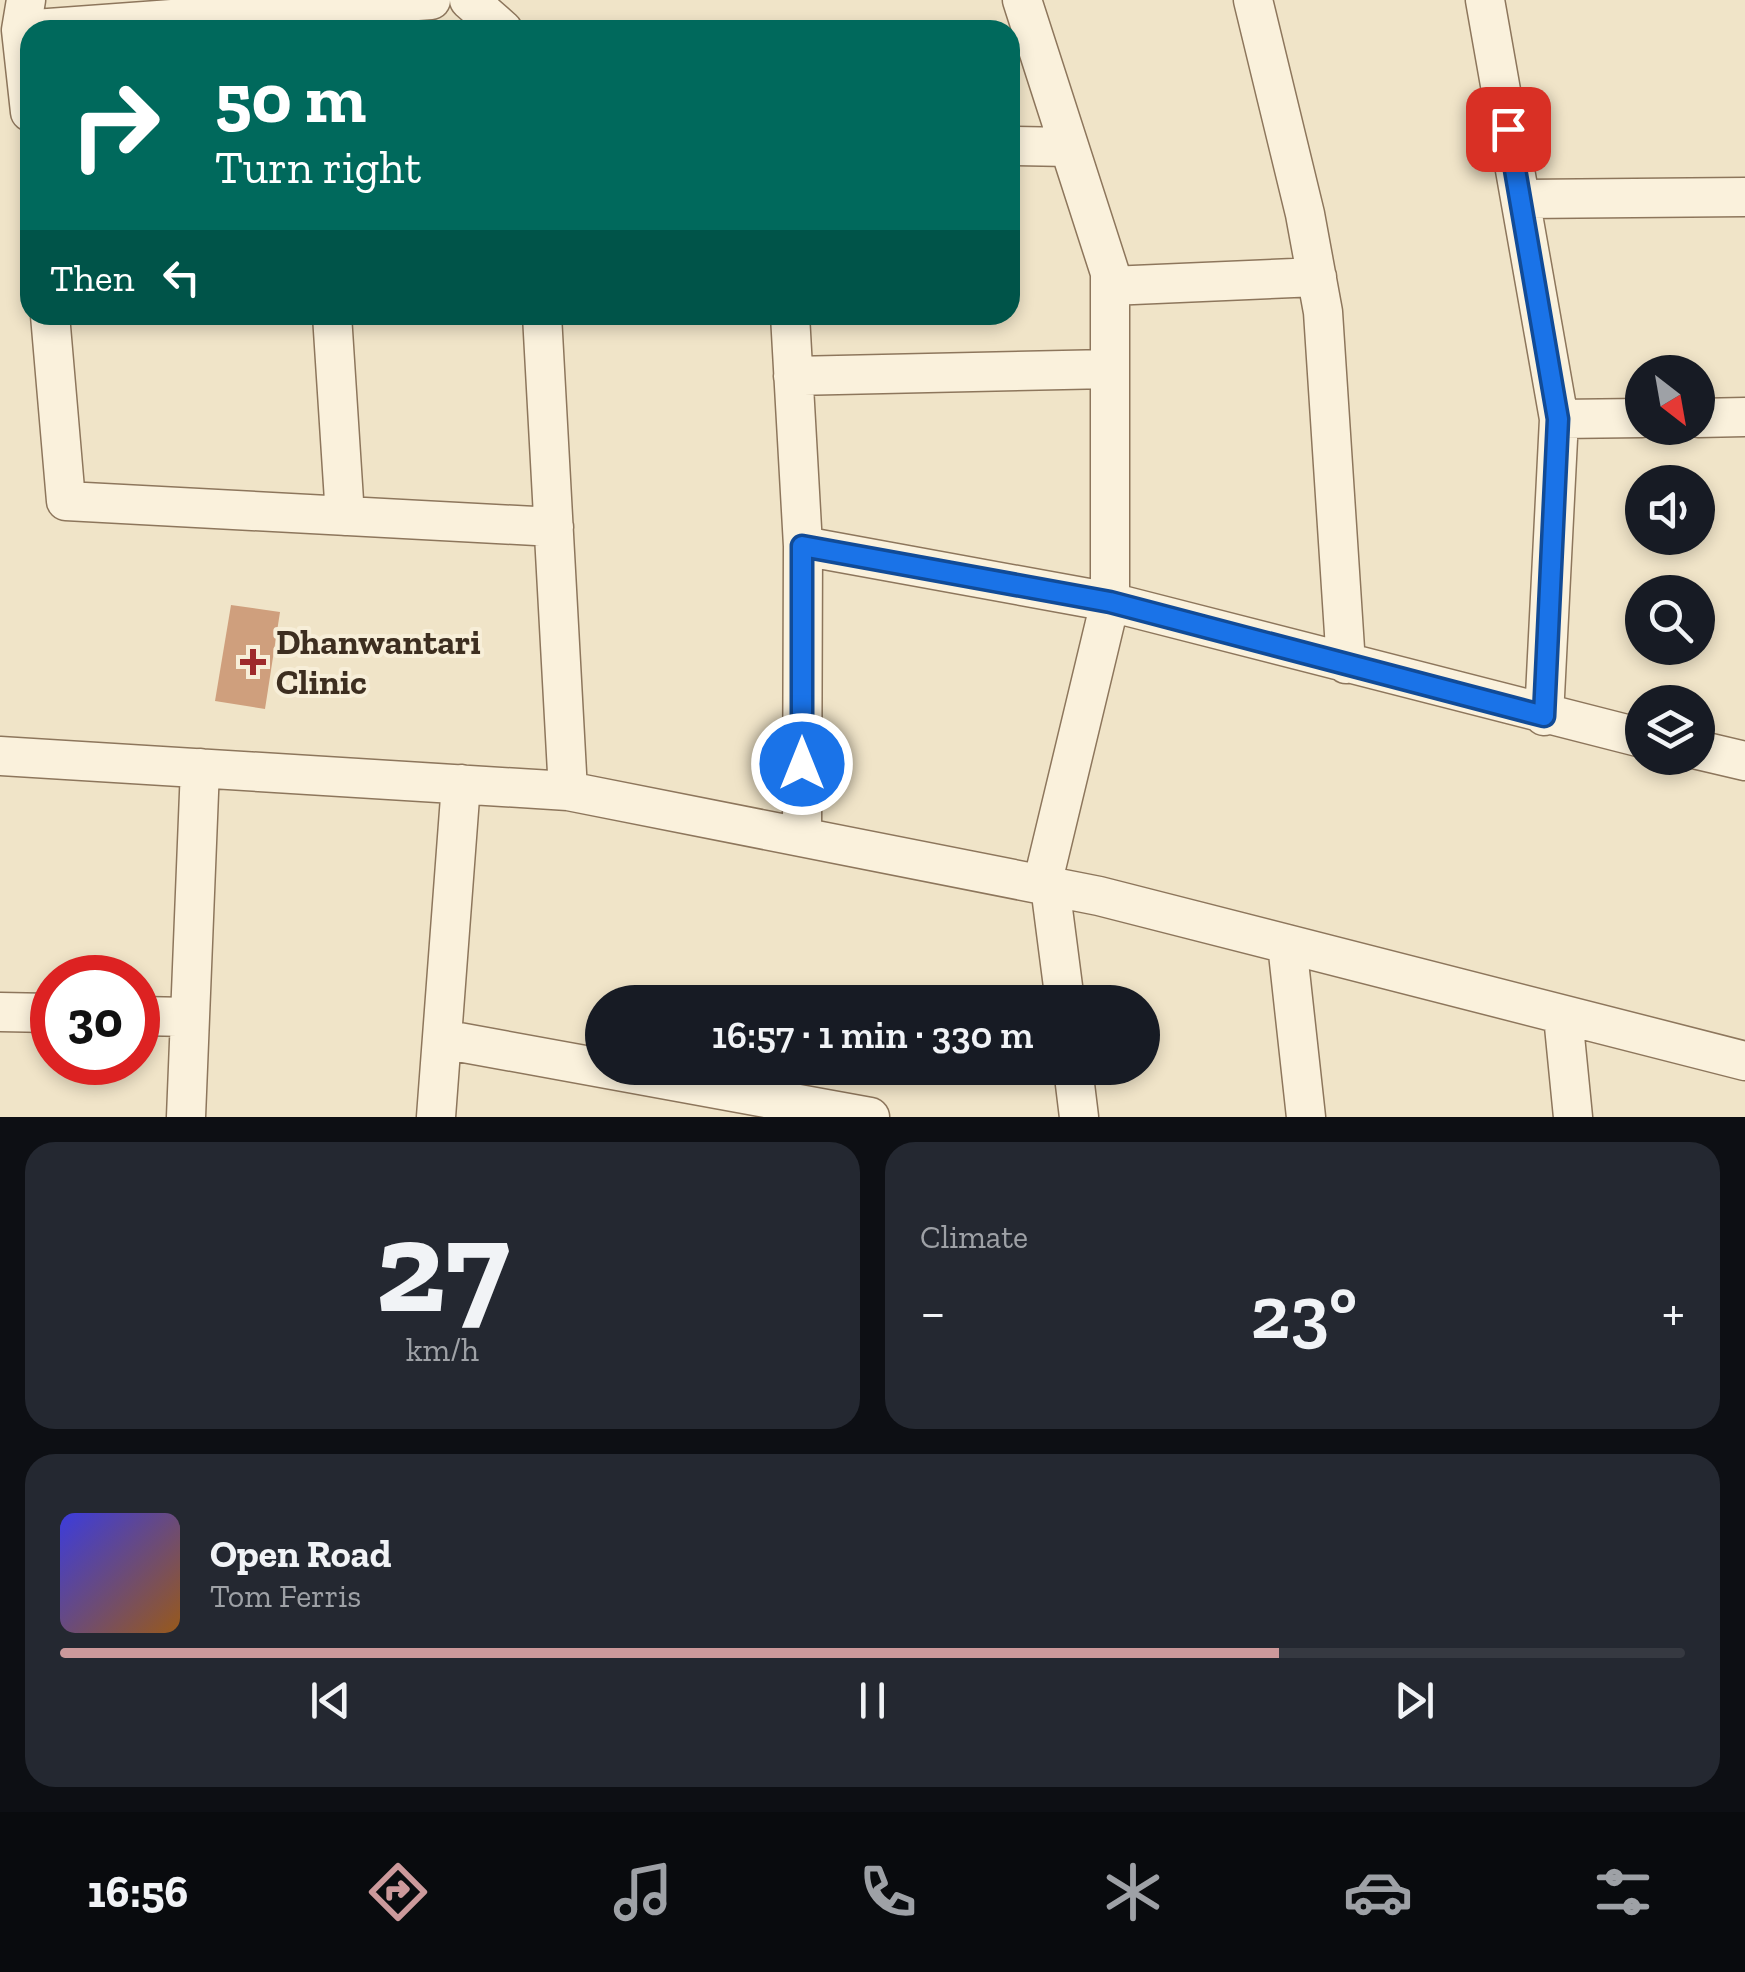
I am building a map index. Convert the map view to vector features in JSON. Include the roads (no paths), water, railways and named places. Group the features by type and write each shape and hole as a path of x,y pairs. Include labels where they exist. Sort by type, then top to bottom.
{"street":[{"path":"24,15 430,0"},
{"path":"470,0 493,20"},
{"path":"1022,0 1110,273 1110,602 1046,886 1062,985"},
{"path":"1253,0 1316,277 1329,380 1346,664"},
{"path":"1484,0 1558,419 1544,716"},
{"path":"1020,146 1069,147"},
{"path":"1521,199 1745,197"},
{"path":"1110,286 1316,277"},
{"path":"51,325 66,501 554,527"},
{"path":"333,325 345,516"},
{"path":"543,325 568,792"},
{"path":"790,325 802,546 802,838"},
{"path":"793,376 1110,369"},
{"path":"1558,419 1625,418"},
{"path":"1715,418 1745,418"},
{"path":"802,546 1110,602 1625,734"},
{"path":"1715,754 1745,761"},
{"path":"0,756 568,792 1046,886 1745,1060"},
{"path":"186,1117 200,768"},
{"path":"436,1117 461,784"},
{"path":"1286,944 1306,1117"},
{"path":"0,1012 30,1013"},
{"path":"160,1016 190,1017"},
{"path":"1563,1016 1573,1117"},
{"path":"442,1039 850,1115"},
{"path":"1075,1085 1079,1117"}],"place":[{"name":"Dhanwantari Clinic","path":"253,662"}]}
